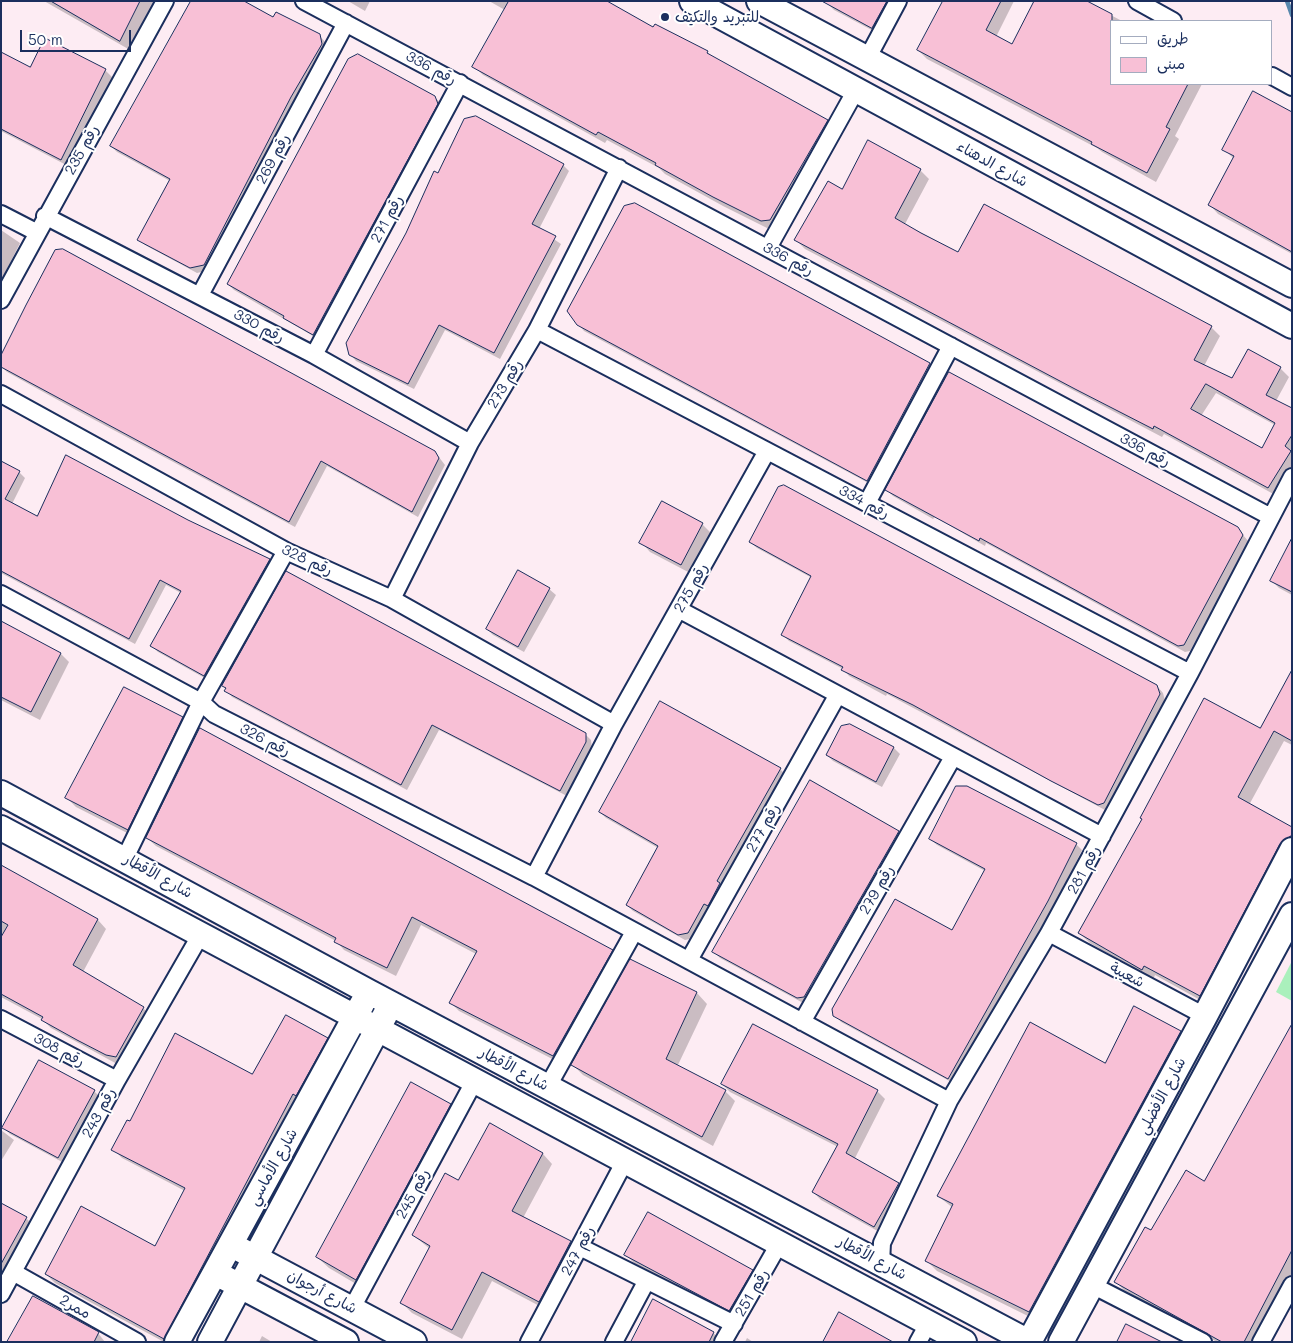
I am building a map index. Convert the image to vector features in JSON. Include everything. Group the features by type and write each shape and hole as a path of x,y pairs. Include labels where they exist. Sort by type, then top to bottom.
{"street":[{"name":"رقم 235","path":"1,300 36,232 165,1"},
{"name":"رقم 336","path":"304,1 1271,517"},
{"name":"شارع الدهناء","path":"692,1 1292,326"},
{"path":"759,1 1292,285"},
{"path":"867,59 898,1"},
{"path":"1137,1 1171,20"},
{"name":"رقم 269","path":"200,295 346,23"},
{"path":"1273,77 1292,87"},
{"name":"رقم 271","path":"314,355 460,83"},
{"path":"768,248 856,90"},
{"name":"رقم 273","path":"392,599 470,443 537,330 619,168"},
{"path":"1,214 36,232"},
{"name":"رقم 330","path":"45,216 314,355 470,443"},
{"name":"رقم 334","path":"537,330 1190,673"},
{"path":"867,504 951,346"},
{"name":"رقم 328","path":"1,394 286,551 392,599 614,724"},
{"name":"رقم 275","path":"534,877 614,724 680,610 767,451"},
{"name":"رقم 281","path":"881,1263 882,1242 949,1101 1050,933 1190,673 1292,477"},
{"path":"125,858 201,702 286,551"},
{"name":"رقم 326","path":"1,594 201,702 214,714 534,877 949,1101"},
{"path":"680,610 1102,836"},
{"name":"رقم 277","path":"689,960 838,696"},
{"name":"رقم 279","path":"802,1022 953,757"},
{"name":"شارع الأقطار","path":"1,793 125,858 369,992 1029,1342"},
{"name":"شارع الأقطار","path":"1,828 356,1017 377,1030 626,1159 780,1244 924,1332 964,1342"},
{"name":"شارع الأفضلي","path":"1029,1342 1205,1016 1292,850"},
{"name":"شارع الأفضلي","path":"1061,1342 1292,915"},
{"path":"548,1086 634,932"},
{"name":"شعيبة","path":"1050,933 1205,1016"},
{"name":"رقم 243","path":"1,1294 117,1080 201,934"},
{"name":"شارع الأماسي","path":"177,1342 369,992"},
{"name":"شارع الأماسي","path":"210,1342 247,1290 263,1261 377,1030 392,1004"},
{"name":"رقم 308","path":"1,1019 117,1080"},
{"name":"رقم 245","path":"352,1308 475,1080"},
{"name":"رقم 247","path":"529,1342 626,1159"},
{"name":"شارع أرجوان","path":"230,1244 414,1342"},
{"name":"رقم 251","path":"723,1342 780,1244"},
{"path":"580,1247 646,1282 734,1324"},
{"name":"ممر2","path":"13,1272 137,1342"},
{"path":"215,1273 346,1342"},
{"path":"614,1342 646,1282"},
{"path":"1092,1285 1203,1342"},
{"path":"1261,1342 1292,1285"}],"green space":[{"path":"1292,961 1292,1001 1276,992"}],"building":[{"path":"51,1 140,1 120,41"},
{"path":"191,1 244,1 273,17 276,12 320,34 322,44 291,97 204,265 190,268 137,240 170,179 110,146"},
{"path":"509,1 607,1 653,27 655,24 708,51 707,53 828,120 770,220 761,221 713,197 655,165 656,163 598,132 596,135 472,67"},
{"path":"822,1 887,1 872,28"},
{"path":"943,1 1001,1 986,30 1012,44 1034,1 1087,1 1112,14 1112,20 1110,20 1110,85 1187,85 1166,127 1170,129 1147,173 917,50"},
{"path":"45,38 106,69 61,160 1,129 1,52 30,67"},
{"path":"358,54 435,96 438,104 313,335 283,318 284,316 227,284 348,59"},
{"path":"1253,91 1292,112 1292,252 1208,205 1234,156 1222,150"},
{"path":"476,116 564,164 532,224 556,236 494,353 439,325 408,384 349,355 346,343 406,233 434,171 438,173 464,119"},
{"path":"868,140 921,169 895,218 921,233 958,252 984,204 1212,326 1194,360 1232,378 1248,349 1281,367 1266,395 1292,408 1292,435 1285,446 1291,451 1268,488 1154,426 1153,429 1075,389 794,240 828,181 842,189","holes":["1206,384 1275,423 1262,448 1191,409"]},
{"path":"635,203 930,363 867,481 577,325 567,311 624,206"},
{"path":"63,249 435,451 439,458 412,512 321,461 289,522 1,367 1,355 26,305 55,250"},
{"path":"949,372 1238,527 1243,535 1184,645 1178,646 980,538 979,541 885,490"},
{"path":"66,455 188,520 270,559 204,676 150,646 181,591 160,580 129,639 1,571 1,461 20,471 5,499 37,516"},
{"path":"784,485 1157,685 1160,694 1104,803 1098,805 1051,781 913,705 841,670 843,667 781,635 811,576 749,542 778,487"},
{"path":"662,501 703,523 681,565 639,543"},
{"path":"1292,538 1292,592 1270,581"},
{"path":"518,570 550,588 518,647 486,629"},
{"path":"286,571 586,733 586,742 560,791 432,725 401,785 224,691 226,688 222,686"},
{"path":"1,621 61,653 31,712 1,697"},
{"path":"1292,670 1292,741 1274,731 1238,797 1292,827 1292,835 1280,844 1200,996 1144,966 1142,970 1078,933 1142,819 1140,818 1204,698 1260,728"},
{"path":"124,687 183,717 128,830 65,798"},
{"path":"660,701 781,768 717,881 720,883 708,906 704,904 688,933 678,935 626,905 658,846 599,812"},
{"path":"850,724 894,747 876,782 826,755 841,726"},
{"path":"200,728 613,950 553,1056 449,1003 477,951 412,917 387,968 334,942 336,938 146,838"},
{"path":"810,780 899,831 804,997 797,998 712,952"},
{"path":"956,786 967,786 1077,843 1048,901 948,1079 833,1016 832,1009 895,899 952,930 985,869 929,839"},
{"path":"1,865 98,919 73,965 144,1007 116,1057 106,1055 77,1040 41,1020 43,1017 1,994 1,937 8,925 1,921"},
{"path":"630,959 697,992 666,1059 726,1090 702,1137 571,1065"},
{"path":"1134,1006 1181,1031 1029,1312 925,1261 953,1204 937,1196 1030,1022 1105,1063"},
{"path":"286,1015 328,1038 296,1096 293,1094 164,1339 45,1274 81,1206 155,1246 185,1188 111,1150 127,1120 130,1121 175,1033 252,1074"},
{"path":"753,1024 878,1090 846,1153 899,1183 874,1227 812,1192 838,1144 721,1084"},
{"path":"1292,1024 1292,1250 1244,1342 1222,1342 1114,1282 1145,1227 1151,1230 1186,1170 1204,1181"},
{"path":"39,1060 95,1090 58,1158 2,1128"},
{"path":"411,1082 451,1104 356,1280 316,1257"},
{"path":"490,1123 543,1153 512,1211 571,1241 539,1302 482,1272 452,1330 400,1303 430,1246 412,1235 445,1173 458,1180"},
{"path":"1,1203 27,1217 1,1264"},
{"path":"648,1212 753,1270 729,1311 624,1255"},
{"path":"33,1296 99,1332 94,1342 7,1342"},
{"path":"653,1299 714,1332 709,1342 631,1342"},
{"path":"839,1312 893,1342 823,1342"},
{"path":"1126,1324 1162,1342 1117,1342"}],"waterway":[{"path":"1287,1 1292,15"}],"place":[{"name":"للتبرید والتکیف","path":"665,17"}]}
